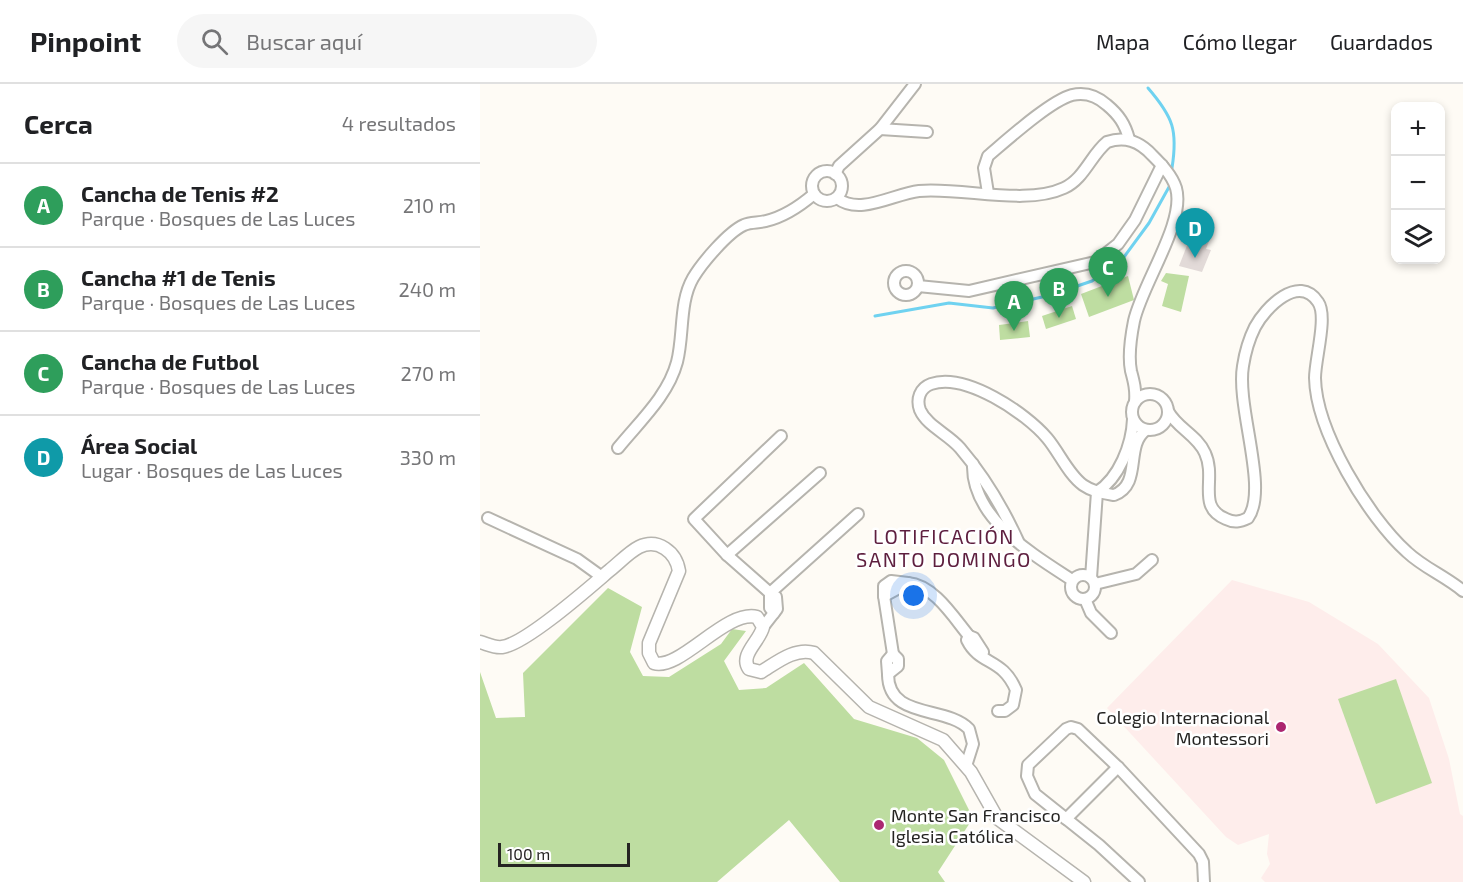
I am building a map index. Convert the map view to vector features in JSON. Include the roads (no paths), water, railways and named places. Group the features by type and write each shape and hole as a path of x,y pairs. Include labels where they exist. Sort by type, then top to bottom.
{"main road":[{"path":"480,642 502,648 519,640 637,548 645,544 663,546 673,555 679,571 677,581 663,604 649,643 650,659 659,664 672,660 736,620 757,617 763,627 746,657 749,669 761,672 791,655 807,650 814,652 869,707 937,736 966,766 997,818 1084,882"}],"street":[{"path":"835,174 839,166 880,129 915,84"},
{"path":"987,193 984,168 988,156 1058,101 1073,95 1094,95 1100,99 1124,123 1129,139"},
{"path":"880,129 927,132"},
{"path":"837,198 843,203 861,206 916,191 948,189 1032,195 1065,188 1080,175 1101,147 1116,139 1129,139 1146,148 1162,165 1175,187 1178,209 1138,304 1131,334 1130,369 1136,384 1147,395 1161,398 1168,411 1184,429 1196,438 1206,453 1210,472 1210,507 1213,513 1232,522 1248,518 1255,508 1255,485 1241,378 1244,359 1255,327 1270,307 1293,292 1303,292 1313,296 1320,304 1322,314 1316,368 1318,399 1324,420 1347,470 1364,501 1395,541 1424,566 1463,591"},
{"path":"918,286 969,291 1095,262 1118,244 1136,220 1162,165"},
{"path":"827,171 835,174 842,184 837,198 826,201 814,194 812,183 816,175 827,171"},
{"path":"618,448 664,393 676,365 683,331 684,299 693,277 728,237 745,224 766,221 790,211 814,194"},
{"path":"1072,580 1018,541 974,464 958,445 922,413 918,403 921,391 929,385 942,381 961,384 1003,403 1029,419 1049,440 1082,484 1097,492 1114,495 1125,489 1132,473 1138,438 1146,430 1161,427 1184,429"},
{"path":"1097,492 1108,485 1124,458 1133,419 1136,384"},
{"path":"1135,402 1147,395"},
{"path":"1161,427 1166,421 1168,411"},
{"path":"1133,419 1146,430"},
{"path":"770,594 727,555 694,519 781,436"},
{"path":"727,555 820,473"},
{"path":"1085,600 1092,596 1097,492"},
{"path":"763,627 774,613 769,603 770,594 858,514"},
{"path":"488,518 577,559 602,577"},
{"path":"1072,580 1081,575 1093,581 1136,574 1152,560"},
{"path":"1072,580 1071,588 1074,596 1085,600 1091,613 1111,633"},
{"path":"966,766 973,744 969,729 948,717 911,707 892,691 887,661 893,654 884,596 886,584 897,581 923,587 946,608 969,636 978,642 983,652 982,656 1005,670 1016,690 1013,705 1005,711 998,711"},
{"path":"1139,882 1035,794 1026,772 1033,760 1071,727 1078,729 1118,767 1199,854 1203,862 1204,882"},
{"path":"1066,819 1118,767"}],"waterway":[{"path":"1148,88 1163,107 1172,125 1174,134 1172,168"},
{"path":"875,316 949,303 993,308 1051,295 1092,281 1124,257 1149,223 1169,187"}],"place":[{"name":"Área Social","path":"1195,258"},
{"name":"Cancha de Futbol","path":"1108,297"},
{"name":"Cancha #1 de Tenis","path":"1059,318"},
{"name":"Cancha de Tenis #2","path":"1014,331"},
{"name":"Colegio Internacional Montessori","path":"1281,727"},
{"name":"Monte San Francisco Iglesia Católica","path":"879,825"}],"district":[{"name":"LOTIFICACIÓN SANTO DOMINGO","path":"944,548"}]}
